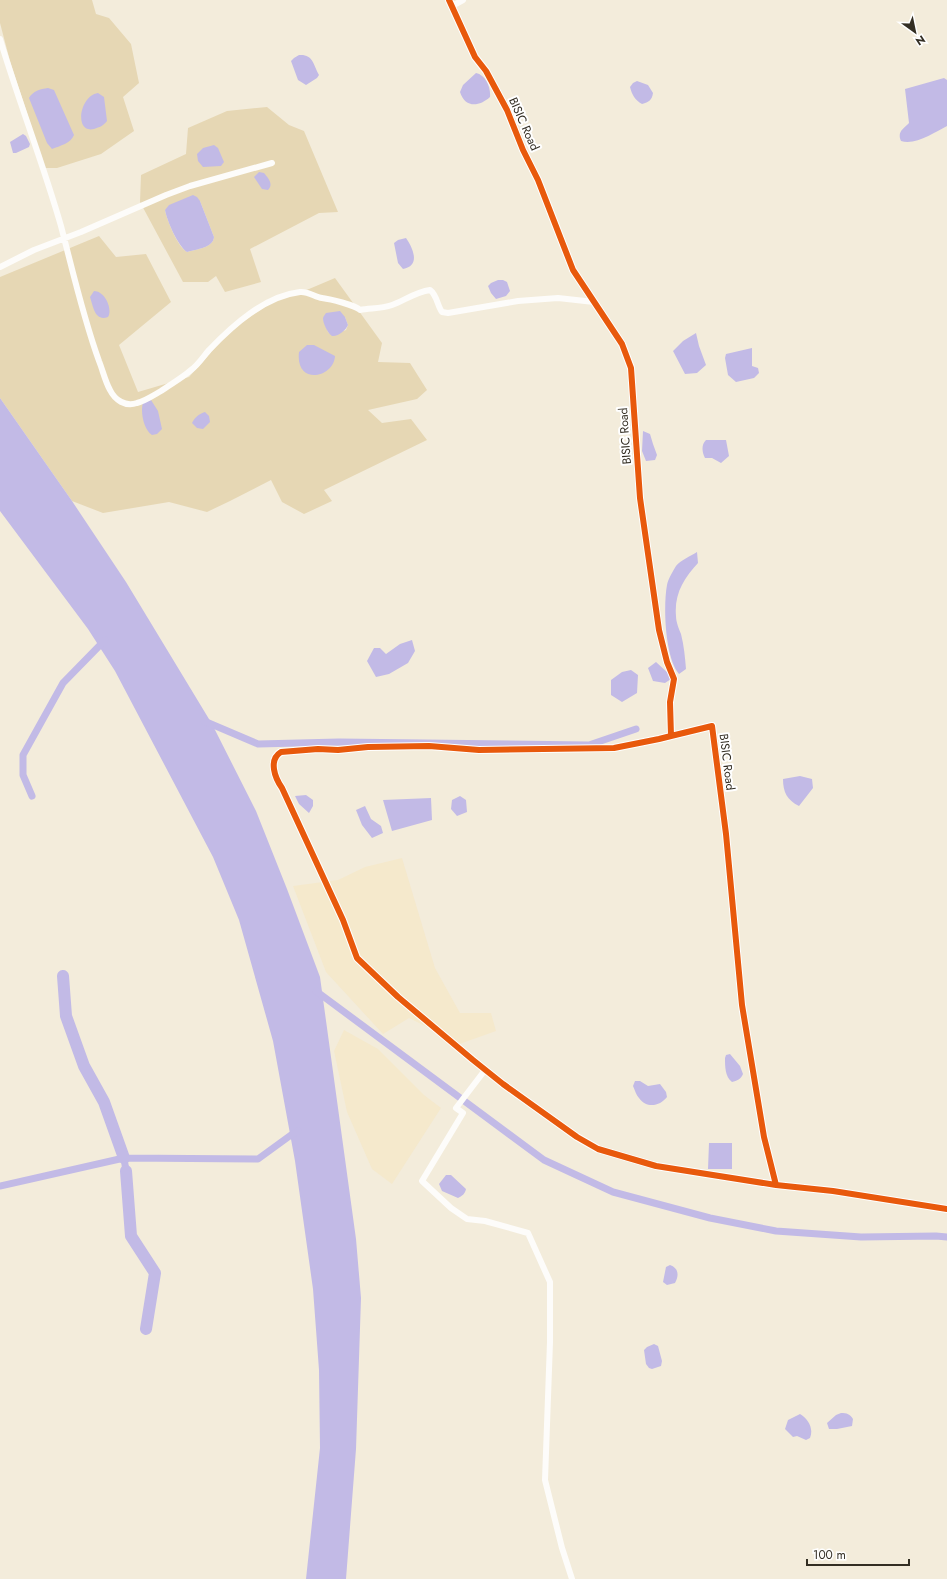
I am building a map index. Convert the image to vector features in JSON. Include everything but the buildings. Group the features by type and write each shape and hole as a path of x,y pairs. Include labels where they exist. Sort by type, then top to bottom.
{"street":[{"path":"451,3 463,0"},
{"name":"BISIC Road","path":"451,3 475,56 486,71 506,110 538,180 573,270 622,344 631,368 640,498 659,630 667,662 674,679 670,702 671,736 712,726 728,858 742,1004 764,1137 776,1185"},
{"path":"0,39 44,170 64,239 82,311 110,389 115,398 126,404 137,404 153,396 193,369 221,338 245,317 276,298 302,291 320,298 327,298 340,303 356,306 360,310 378,309 392,305 421,292 430,290 434,292 439,308 442,312 448,313 518,301 558,298 594,302"},
{"path":"0,267 34,250 64,239 166,194 272,163"},
{"path":"671,736 614,748 479,750 429,746 368,747 338,750 318,749 281,752 276,755 274,759 274,767 277,781 282,788 321,870 343,920 357,958 398,997 485,1070 555,1121 598,1149 656,1166 776,1185 833,1191 947,1209"},
{"path":"485,1070 456,1108 463,1113 422,1181 451,1208 467,1219 485,1221 528,1233 550,1282 550,1342 545,1480 562,1548 572,1579"}],"shaded area":[{"path":"0,0 92,0 96,14 109,18 131,44 139,83 123,97 134,131 101,154 57,168 45,168 10,61 0,23"},
{"path":"299,55 307,56 312,60 319,75 306,85 298,80 291,61"},
{"path":"476,73 483,76 487,82 490,90 490,97 481,103 473,104 465,101 460,92 463,85"},
{"path":"944,78 947,80 947,126 919,140 912,142 901,141 900,133 909,123 905,89"},
{"path":"637,81 648,85 653,93 650,100 642,104 634,97 630,87"},
{"path":"48,88 54,90 74,135 68,142 52,149 47,143 29,98 37,91"},
{"path":"98,93 104,97 107,121 100,127 88,129 81,121 81,114 87,101"},
{"path":"267,107 289,125 304,131 338,212 319,213 250,249 261,282 225,292 216,276 208,282 183,282 140,202 141,175 186,154 188,128 227,111","holes":["200,201 214,237 213,241 208,246 187,252 180,245 173,233 165,210"]},
{"path":"23,134 26,136 30,144 29,147 13,153 10,142"},
{"path":"214,145 218,148 224,162 221,166 203,167 198,161 197,154 203,148"},
{"path":"259,172 264,173 270,181 270,188 268,190 262,189 254,177"},
{"path":"193,195 200,201 214,237 211,244 208,246 187,252 173,233 165,210 169,205"},
{"path":"99,236 116,257 146,254 171,302 119,345 138,392 189,377 232,329 277,299 309,289 335,278 382,343 378,362 410,363 427,390 417,399 368,410 382,423 411,419 427,440 324,490 332,501 304,514 282,502 271,480 207,512 169,502 103,513 72,501 0,398 0,277","holes":["345,317 348,325 346,330 332,335 328,332 323,319"]},
{"path":"406,238 413,251 414,261 409,267 403,269 398,263 394,243 398,240"},
{"path":"498,280 507,282 510,291 506,296 496,299 488,286"},
{"path":"94,291 105,297 109,305 108,317 100,317 95,312 90,297"},
{"path":"340,311 345,317 348,325 342,333 332,336 326,328 323,317 326,313"},
{"path":"696,333 706,365 697,373 685,374 673,351 683,341"},
{"path":"307,345 314,345 335,356 333,364 322,373 315,375 308,374 303,370 299,363 299,352"},
{"path":"752,348 752,366 758,368 759,373 754,378 736,382 728,375 725,358 726,354"},
{"path":"0,398 72,501 126,582 212,724 256,811 320,977 356,1239 361,1298 356,1449 346,1579 306,1579 320,1448 319,1370 313,1289 295,1161 273,1041 239,920 213,857 115,671 88,629 0,511"},
{"path":"151,400 158,411 162,429 157,434 152,435 149,433 145,425 142,411 143,403"},
{"path":"205,412 209,416 210,422 203,429 197,428 192,423 194,419"},
{"path":"643,431 650,434 657,455 655,460 646,461 642,451"},
{"path":"706,440 726,440 729,456 721,463 712,458 705,458 702,449"},
{"path":"697,552 698,563 684,581 678,594 676,618 683,643 686,669 679,674 674,666 666,631 665,606 667,585 676,566"},
{"path":"412,640 415,651 408,663 389,674 376,677 367,661 374,648 380,648 386,654 400,644"},
{"path":"656,662 668,673 671,679 665,683 653,681 648,668"},
{"path":"631,670 638,675 637,693 622,702 611,695 611,680 622,672"},
{"path":"800,776 812,779 813,788 799,806 791,801 786,795 783,779"},
{"path":"306,795 313,800 313,806 309,813 299,804 295,796"},
{"path":"460,796 466,800 467,812 457,816 451,809 452,800"},
{"path":"431,798 432,820 392,831 383,800"},
{"path":"365,806 371,819 381,826 383,833 372,838 362,825 356,810"},
{"path":"402,858 435,968 460,1013 491,1013 496,1031 451,1047 429,1028 409,1018 383,1034 326,972 293,886 338,880 365,867"},
{"path":"344,1030 378,1049 424,1095 441,1108 392,1184 372,1169 347,1112 334,1051"},
{"path":"730,1054 740,1066 743,1074 739,1080 732,1082 727,1074 725,1064 726,1055"},
{"path":"635,1081 640,1081 648,1086 660,1084 666,1092 667,1097 657,1104 646,1104 636,1094 633,1086"},
{"path":"709,1143 732,1143 732,1169 708,1169"},
{"path":"446,1175 451,1175 466,1189 462,1196 458,1198 442,1191 439,1184"},
{"path":"670,1265 677,1270 677,1278 675,1283 667,1285 663,1282 666,1267"},
{"path":"654,1344 658,1346 662,1361 661,1366 652,1369 646,1364 644,1350"},
{"path":"841,1413 848,1414 852,1417 852,1426 829,1429 827,1423 836,1415"},
{"path":"800,1414 806,1418 811,1427 810,1438 806,1440 797,1436 793,1437 785,1429 788,1420"}],"waterway":[{"path":"32,796 23,775 23,755 63,683 105,640"},
{"path":"204,721 258,744 339,742 589,745 636,729"},
{"path":"63,976 66,1016 84,1066 104,1102 124,1158"},
{"path":"316,991 544,1160 613,1192 710,1218 776,1231 861,1237 947,1237"},
{"path":"126,1171 124,1158 258,1159 298,1131"},
{"path":"0,1186 124,1158"},
{"path":"126,1171 131,1236 155,1273 146,1329"}],"cycle path":[{"path":"449,0 475,57 486,71 507,110 523,150 538,180 573,270 622,344 631,368 640,498 659,630 667,662 674,679 670,702 671,736 712,726 726,834 742,1005 764,1137 776,1185"},
{"path":"671,736 614,748 479,750 429,746 368,747 338,750 318,749 281,752 277,755 274,769 277,779 343,920 357,958 398,997 473,1060 503,1084 577,1137 598,1149 656,1166 776,1185 833,1191 947,1209"}]}
